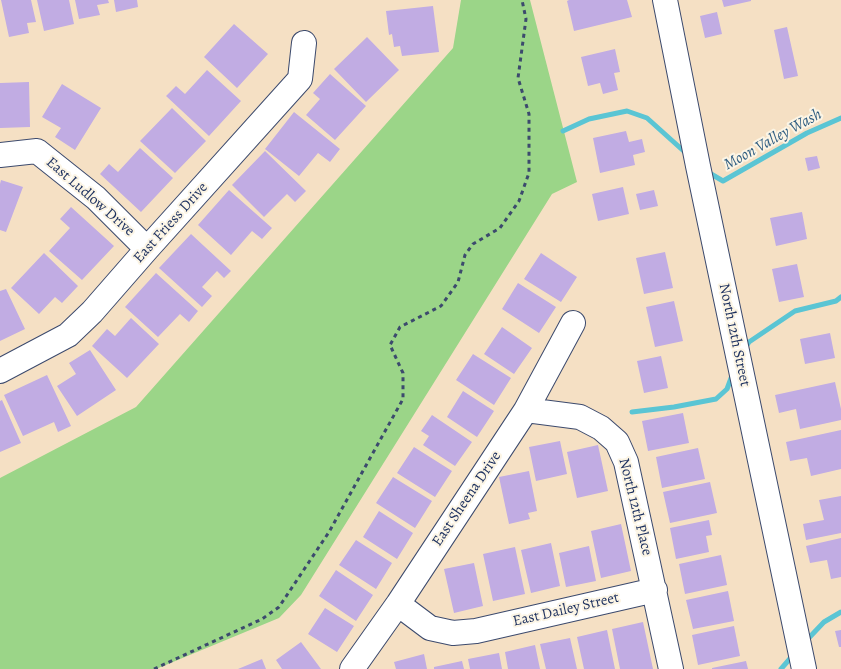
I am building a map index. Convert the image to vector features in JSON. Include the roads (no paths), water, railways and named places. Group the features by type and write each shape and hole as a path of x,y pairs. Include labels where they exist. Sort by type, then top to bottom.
{"street":[{"name":"North 12th Street","path":"666,0 698,166 804,669"},
{"name":"East Friess Drive","path":"0,371 68,336 92,312 300,79 304,43"},
{"name":"East Ludlow Drive","path":"0,155 37,151 96,198 147,249"},
{"name":"East Sheena Drive","path":"352,669 398,604 526,410 573,324"},
{"name":"North 12th Place","path":"526,410 580,417 601,428 617,442 626,462 656,590 671,669"},
{"name":"East Dailey Street","path":"398,604 430,628 452,633 476,631 656,590"}],"waterway":[{"name":"Moon Valley Wash","path":"563,131 589,119 627,111 647,118 687,154"},
{"name":"Moon Valley Wash","path":"706,171 723,181 807,133 841,118"},
{"path":"744,350 749,342 795,311 836,301 841,297"},
{"path":"632,412 716,399 727,389 733,373"},
{"path":"805,642 824,622 841,612"},
{"path":"781,669 794,654"}]}
